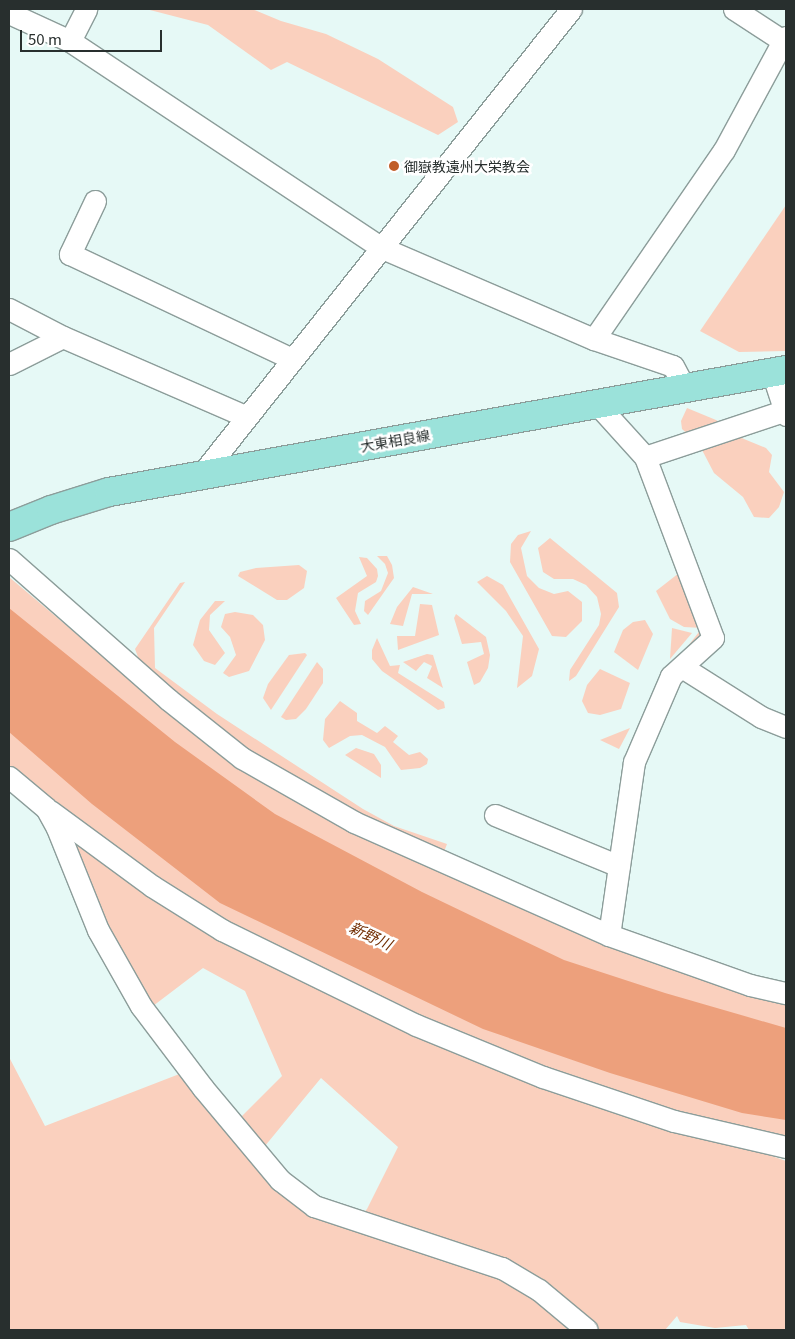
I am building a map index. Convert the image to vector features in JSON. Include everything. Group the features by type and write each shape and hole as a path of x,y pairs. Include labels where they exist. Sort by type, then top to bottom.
{"main road":[{"name":"大東相良線","path":"9,527 51,510 108,492 779,371"}],"street":[{"path":"70,41 86,9"},
{"path":"201,475 245,416 571,9"},
{"path":"594,339 724,150 785,39 734,9"},
{"path":"9,13 70,41 380,247 594,339 673,366 684,389"},
{"path":"95,201 70,254 292,359"},
{"path":"9,309 63,337 245,416"},
{"path":"9,364 32,355 63,337"},
{"path":"645,457 785,413 779,371"},
{"path":"597,404 645,457 713,638 671,676 634,762 608,936"},
{"path":"9,559 169,700 242,758 354,822 608,936 750,985 786,993"},
{"path":"682,667 761,717 786,727"},
{"path":"9,777 46,808 152,886 222,930 416,1025 543,1076 674,1121 786,1147"},
{"path":"46,808 58,828 98,930 141,1006 203,1088 280,1180 314,1206 502,1268 539,1290 587,1330"},
{"path":"495,816 619,866"}],"shaded area":[{"path":"146,9 252,9 281,21 326,34 378,59 453,107 458,122 438,135 287,62 271,70 208,25"},
{"path":"786,205 786,351 739,352 700,331"},
{"path":"687,408 724,425 693,439 682,429 681,421"},
{"path":"727,432 766,448 772,455 769,472 784,492 779,507 769,518 754,517 743,497 714,473 701,448"},
{"path":"531,531 521,548 527,576 539,588 554,594 568,591 582,602 582,621 566,637 552,636 510,562 511,544 518,535"},
{"path":"550,538 617,593 619,607 576,676 569,681 570,670 599,625 601,614 597,597 586,585 573,579 554,579 543,572 538,548"},
{"path":"377,556 387,556 392,565 394,578 368,615 364,611 365,601 381,591 388,573 385,564"},
{"path":"359,557 367,558 377,569 378,576 376,582 358,593 355,611 361,624 354,625 336,598 367,576"},
{"path":"299,565 307,571 304,588 287,600 277,600 238,576 240,572 256,568"},
{"path":"679,573 709,642 670,669 702,628 684,627 670,619 656,591"},
{"path":"487,576 503,585 539,649 532,676 517,688 523,636 506,611 477,582"},
{"path":"9,577 207,744 258,778 434,859 786,993 786,1143 600,1096 786,1161 786,1330 749,1330 746,1325 715,1328 680,1322 677,1316 665,1330 9,1330 9,1057 45,1126 182,1073 236,1122 282,1076 245,991 203,968 153,1006 106,937 69,832 368,1001 153,877 9,772","holes":["321,1078 398,1147 367,1209 357,1220 314,1207 260,1152"]},
{"path":"185,582 154,628 155,668 217,714 363,809 394,826 447,844 442,857 247,752 145,676 135,649 180,583"},
{"path":"413,587 433,594 412,594 403,626 390,624 397,607"},
{"path":"215,601 225,601 210,615 209,630 225,653 215,665 204,661 193,645 200,620"},
{"path":"420,604 432,605 439,635 398,650 397,636 415,636"},
{"path":"235,612 253,615 263,625 265,640 249,671 229,677 223,673 236,655 230,637 221,627 225,614"},
{"path":"456,614 486,637 490,655 488,668 480,682 474,685 467,662 484,654 481,642 462,644 454,618"},
{"path":"645,620 653,634 638,670 614,652 623,630 633,622"},
{"path":"672,628 692,633 670,659"},
{"path":"377,638 390,666 400,665 398,673 444,702 445,708 438,710 382,671 372,659 372,650"},
{"path":"305,653 307,655 271,710 263,698 268,684 289,655"},
{"path":"427,654 433,655 443,688 427,678 432,666 424,662 416,671 403,662"},
{"path":"317,662 323,669 323,683 306,709 296,719 286,720 281,717"},
{"path":"600,669 630,683 621,709 600,715 588,713 582,701 587,685"},
{"path":"340,701 357,713 357,721 377,733 385,726 398,736 393,742 409,755 420,752 428,759 427,764 420,768 401,770 385,747 362,735 350,736 329,748 323,740 325,719"},
{"path":"630,728 619,749 600,740"},
{"path":"356,748 374,754 381,765 381,778 345,755"}],"water":[{"name":"新野川","path":"9,608 175,742 275,814 422,892 564,960 665,993 786,1028 786,1120 742,1113 610,1073 483,1029 220,903 92,804 9,732"}],"place":[{"name":"御嶽教遠州大栄教会","path":"394,166"}]}
